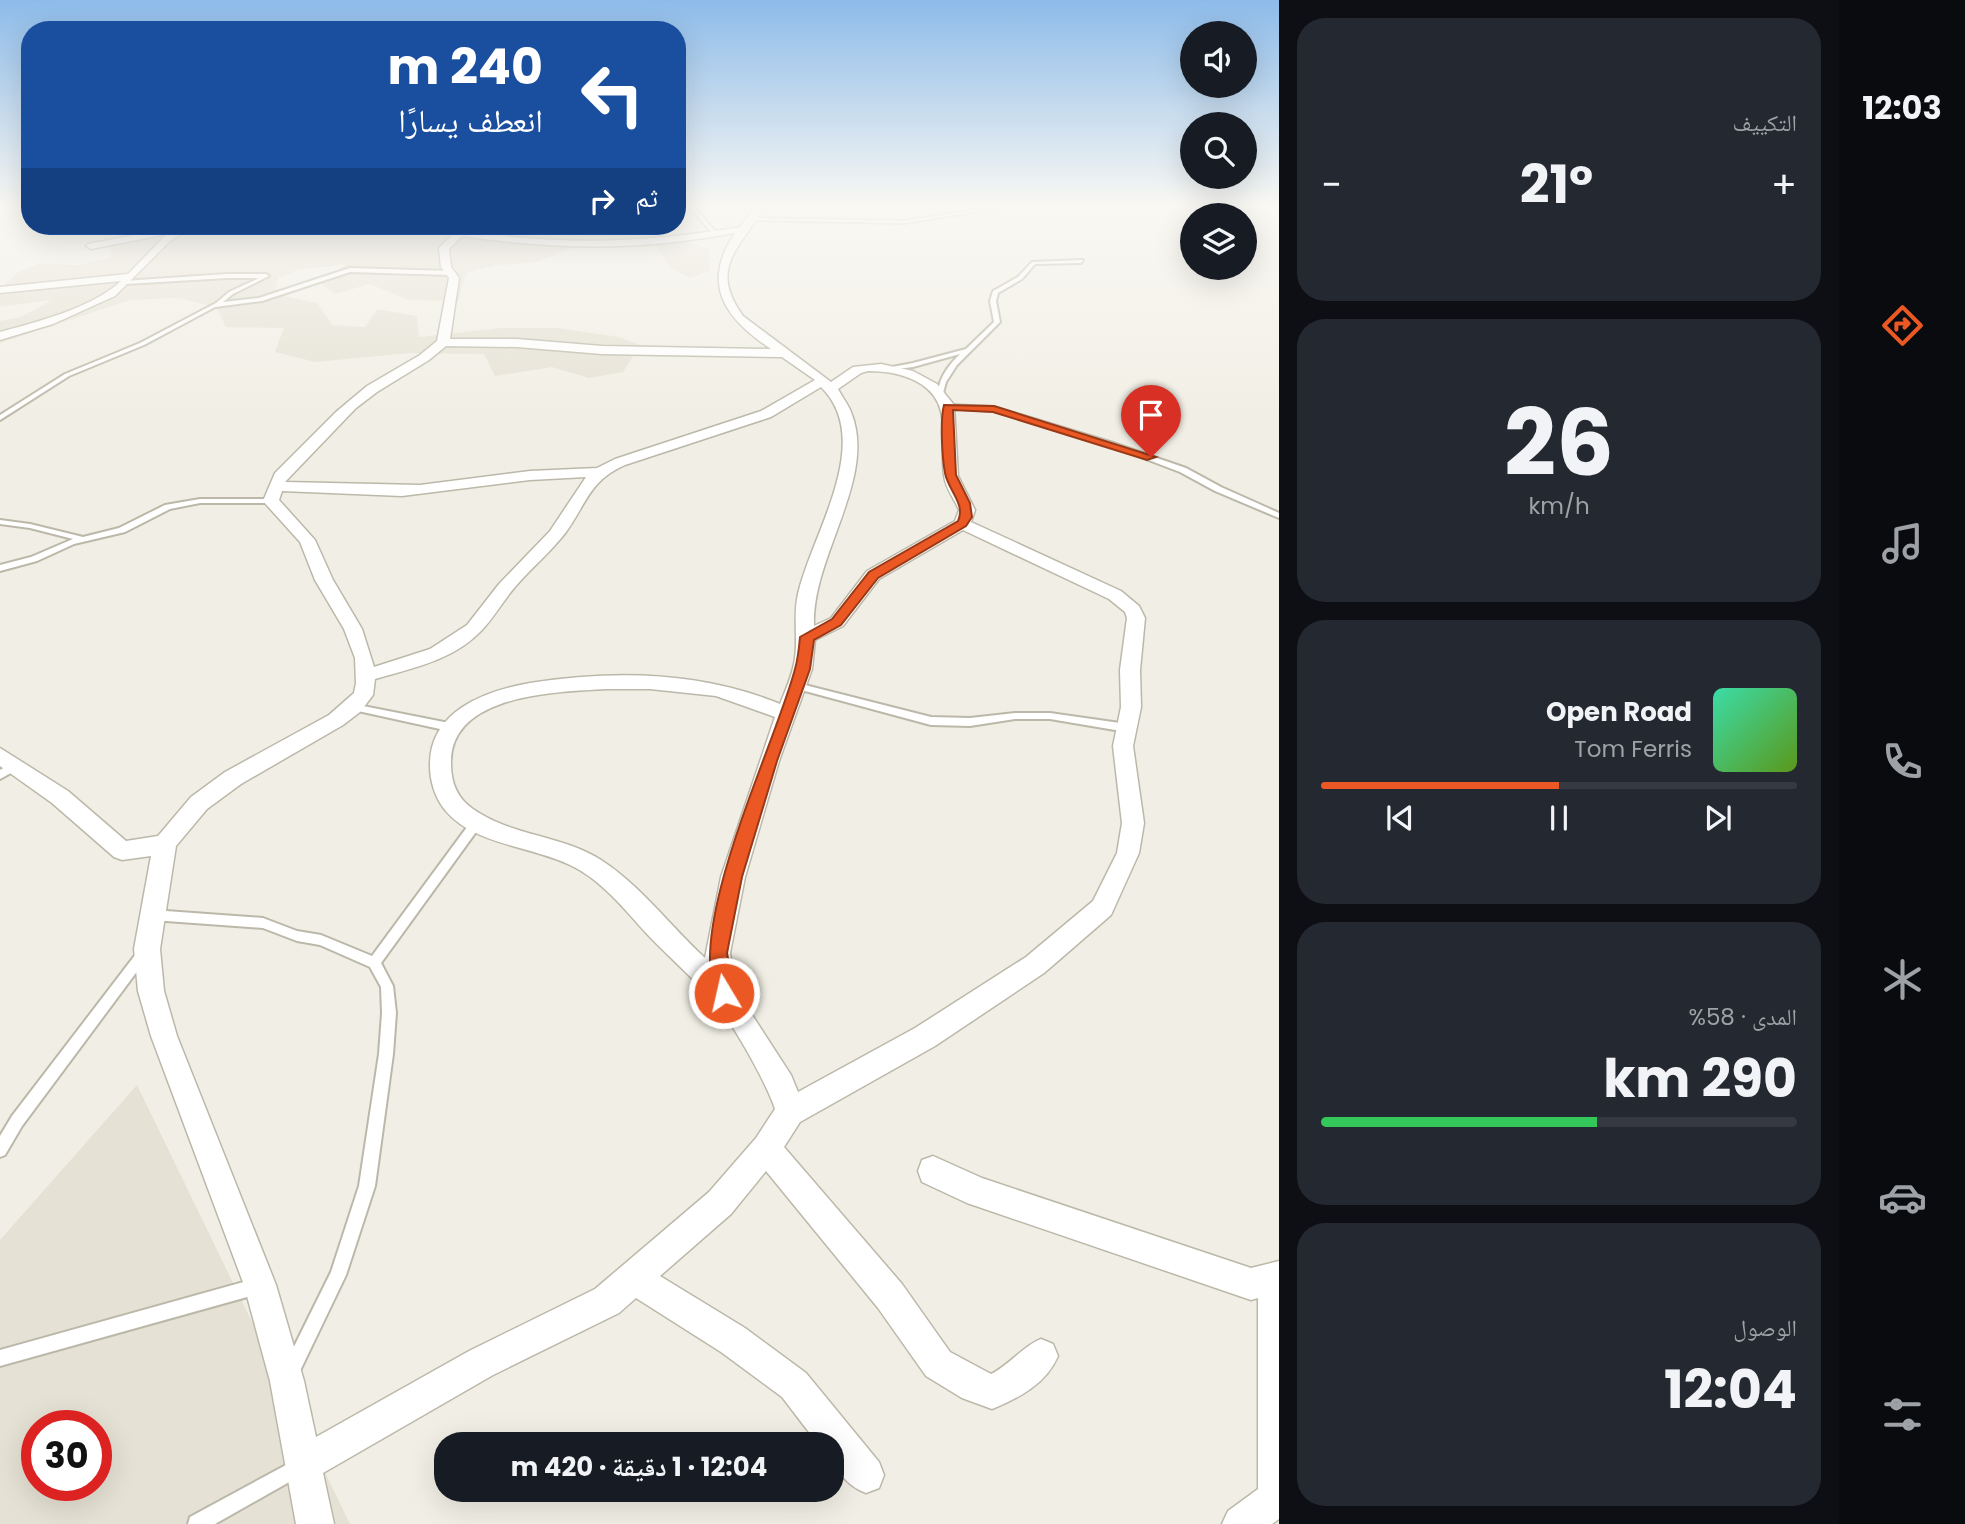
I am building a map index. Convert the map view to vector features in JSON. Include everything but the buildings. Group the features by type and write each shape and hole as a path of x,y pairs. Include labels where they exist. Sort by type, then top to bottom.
{"street":[{"path":"0,336 58,318 111,294 132,275"},
{"path":"273,493 280,476 349,407 375,387 429,357 443,342 445,317 454,287 454,278 451,275"},
{"path":"723,275 726,300 758,334 826,385 846,423 850,452 841,489 807,593 803,618 807,637 806,655 733,877 718,953 724,993"},
{"path":"0,289 128,279"},
{"path":"443,342 517,343 602,350 783,353"},
{"path":"273,493 419,490 511,477 597,472 766,414 858,370 890,368 914,376 944,400 951,475 967,510 962,524 873,575 837,622 807,637"},
{"path":"365,676 416,661 453,644 472,630 496,597 551,539 583,487 597,472"},
{"path":"273,493 307,540 324,580 352,629 364,658 363,695 353,708 233,778 199,803 165,843 147,949 150,991 164,1035 260,1285 287,1381 315,1524"},
{"path":"304,1464 481,1363 607,1301 720,1203 766,1148 790,1112 925,1037 1035,965 1102,908 1128,853 1133,823 1123,746 1131,707 1130,670 1136,618 1133,610 1115,595 962,524"},
{"path":"786,714 720,690 682,684 624,681 539,688 506,694 464,713 449,727 442,741 440,762 443,788 452,804 466,818 543,844 592,866 624,893 724,993 781,1086 790,1112"},
{"path":"4,766 61,797 104,838 122,851 165,843"},
{"path":"766,1148 890,1296 937,1364 974,1386 992,1392 1017,1379 1041,1356"},
{"path":"933,1171 978,1192 1251,1284 1276,1278 1276,1497 1241,1524"},
{"path":"634,1278 733,1340 794,1385 866,1475"}],"lane":[{"path":"0,418 67,375 142,344 201,311 218,304 260,300 335,275"},
{"path":"1023,275 998,289 993,301 997,322 942,380 944,400 994,409 1111,444 1183,470 1279,516"},
{"path":"128,279 266,276 231,293 218,304"},
{"path":"890,368 913,365 968,350"},
{"path":"0,568 34,559 82,539 122,530 158,510 176,505 273,493"},
{"path":"0,522 30,526 82,539"},
{"path":"797,686 931,721 970,722 1015,716 1050,716 1127,728"},
{"path":"353,708 449,727"},
{"path":"374,963 477,822"},
{"path":"152,915 263,923 297,936 321,940 374,963 387,986 389,1013 367,1186 338,1275 287,1381"},
{"path":"0,1150 17,1121 147,949"},
{"path":"0,1358 260,1285"},
{"path":"197,1524 304,1464"}],"shaded area":[{"path":"15,275 285,275 278,278 275,294 317,303 332,325 365,327 377,309 417,316 419,337 502,328 557,328 619,337 640,345 623,372 589,378 552,367 495,376 484,354 410,353 315,362 275,352 284,328 226,327 216,307 178,298 130,300 0,343 0,321 21,317 52,300 0,307 0,289"},
{"path":"329,275 465,275 458,301 409,300 370,284 335,294 319,282"},
{"path":"137,1085 350,1524 0,1524 0,1240"}],"route":[{"path":"724,993 718,953 733,877 769,761 803,669 807,637 826,630 837,622 873,575 962,524 966,517 965,503 953,484 951,475 948,407 975,407 1016,414 1151,457"}]}
